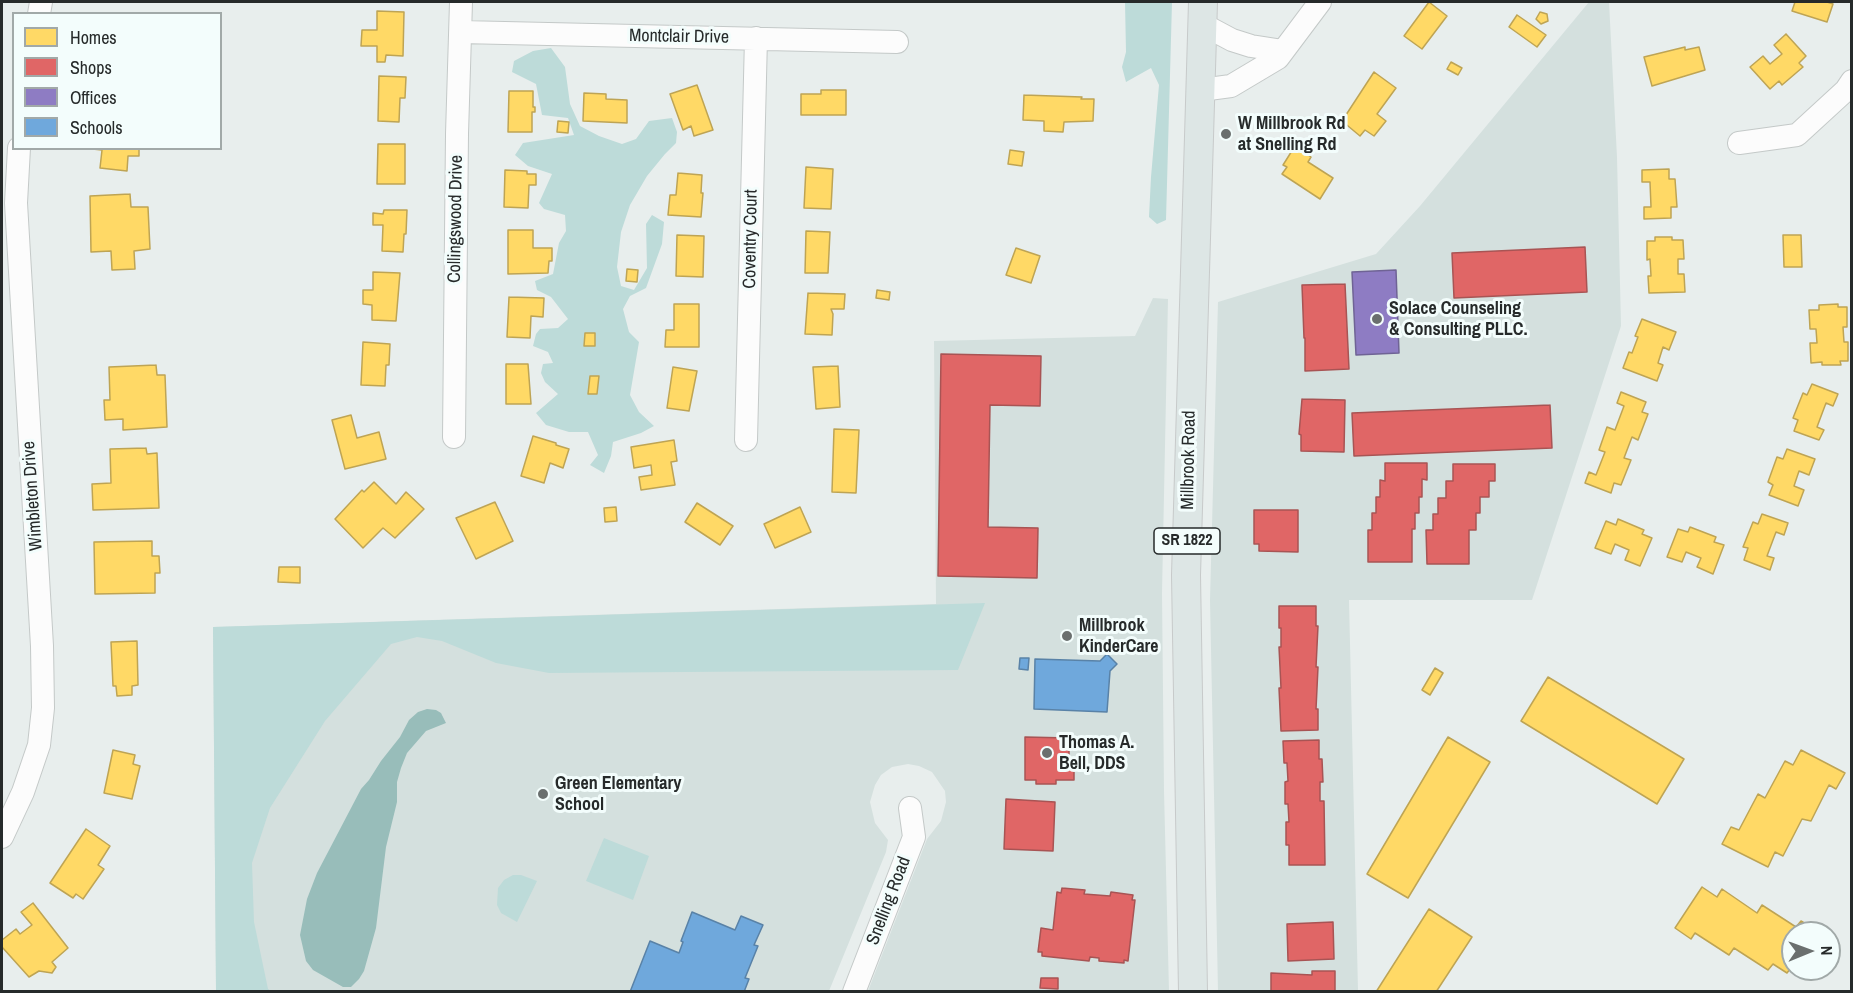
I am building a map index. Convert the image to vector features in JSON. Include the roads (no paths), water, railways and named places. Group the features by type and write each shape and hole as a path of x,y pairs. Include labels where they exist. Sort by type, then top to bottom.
{"main road":[{"name":"Millbrook Road","path":"1193,992 1186,575 1203,13"}],"street":[{"name":"Collingswood Drive","path":"454,437 457,134 461,2"},
{"path":"1201,90 1231,86 1278,58 1320,2"},
{"path":"1203,13 1232,40 1251,46 1283,51"},
{"name":"Montclair Drive","path":"461,32 897,42"},
{"name":"Coventry Court","path":"746,440 756,38"},
{"path":"1739,143 1797,135 1846,90 1851,81"},
{"name":"Wimbleton Drive","path":"2,837 23,792 39,745 43,708 41,635 16,203 19,150"},
{"name":"Snelling Road","path":"854,992 914,837 910,808"}],"place":[{"name":"W Millbrook Rd at Snelling Rd","path":"1226,134"},
{"name":"Solace Counseling & Consulting PLLC.","path":"1377,319"},
{"name":"Millbrook KinderCare","path":"1067,636"},
{"name":"Thomas A. Bell, DDS","path":"1047,753"},
{"name":"Green Elementary School","path":"543,794"}]}
